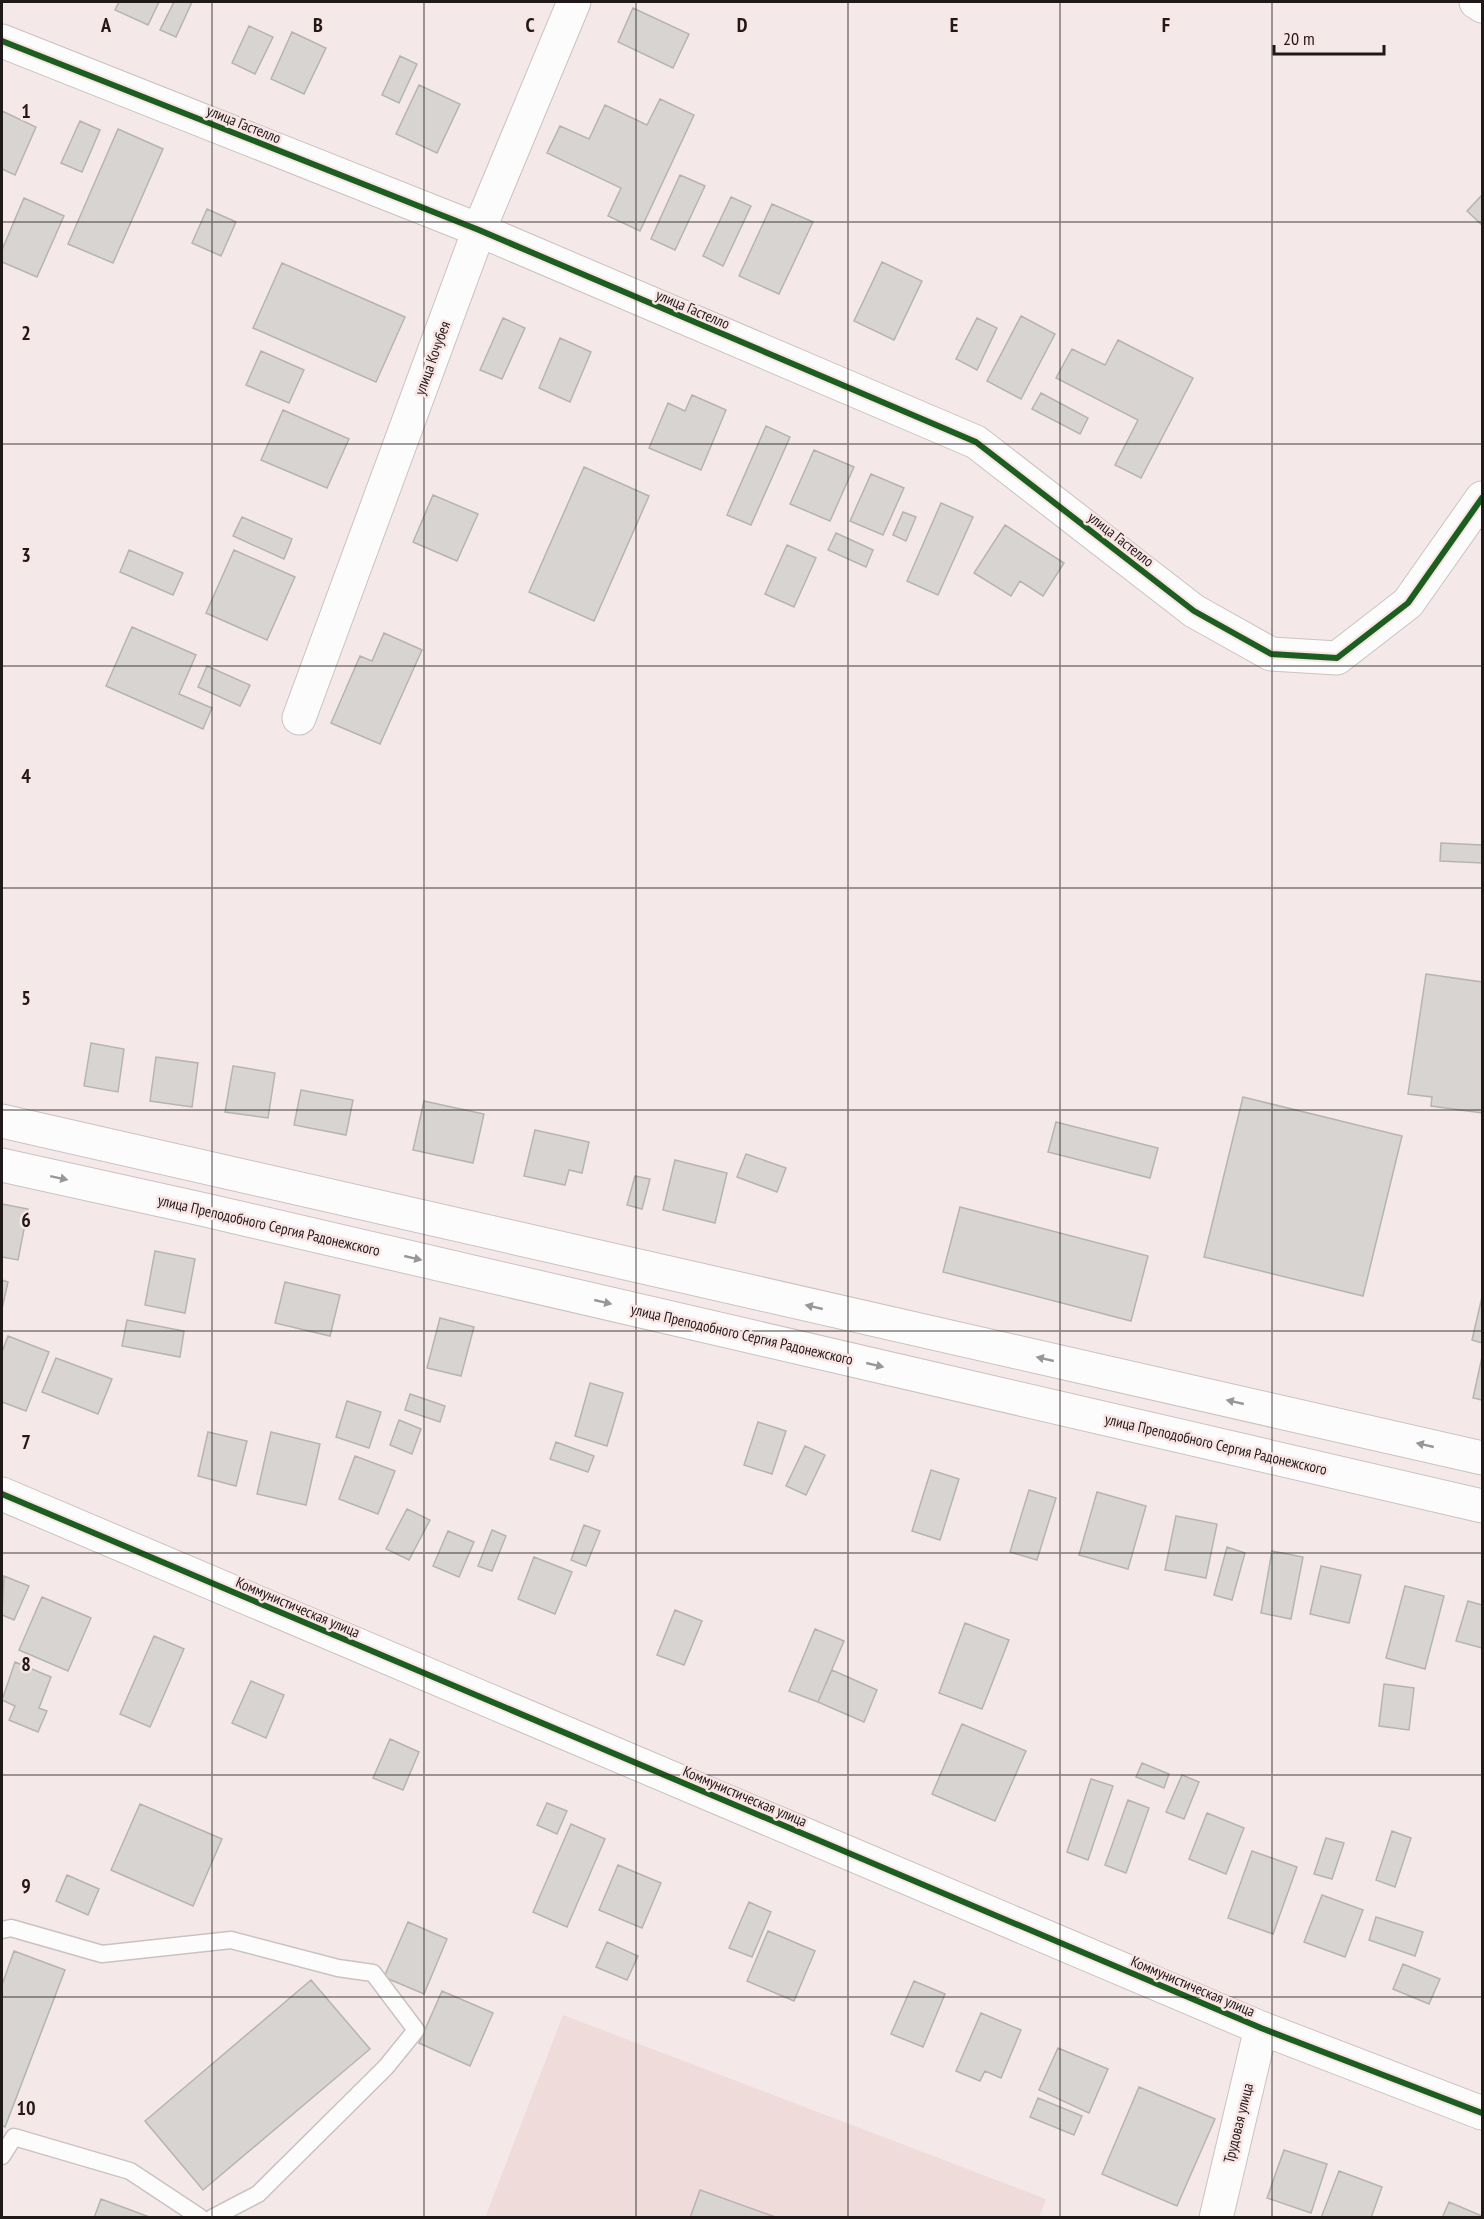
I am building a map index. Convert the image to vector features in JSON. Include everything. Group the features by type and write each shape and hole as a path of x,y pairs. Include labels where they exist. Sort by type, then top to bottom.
{"street":[{"name":"улица Кочубея","path":"299,718 479,230 574,2"},
{"path":"1476,2 1482,6"},
{"name":"улица Гастелло","path":"2,41 479,230 976,442 1194,611 1271,654 1336,658 1408,603 1482,498"},
{"path":"2,1121 1482,1458"},
{"name":"улица Преподобного Сергия Радонежского","path":"2,1166 201,1209 1482,1506"},
{"name":"Коммунистическая улица","path":"2,1494 1261,2028 1482,2113"},
{"name":"Трудовая улица","path":"1216,2217 1261,2028"}],"lane":[{"path":"2,1930 11,1928 102,1954 231,1940 338,1968 373,1972 416,2030 386,2067 258,2194 212,2217"},
{"path":"2,2156 14,2138 130,2171 201,2217"}],"shaded area":[{"path":"563,2015 1046,2199 1039,2218 485,2218"}],"building":[{"path":"119,2 159,2 148,25 115,10"},
{"path":"174,2 192,2 176,37 160,30"},
{"path":"633,8 689,34 673,68 618,42"},
{"path":"249,26 273,37 255,74 232,63"},
{"path":"292,32 326,48 304,94 271,79"},
{"path":"400,56 417,64 399,103 382,95"},
{"path":"419,85 460,104 437,153 396,134"},
{"path":"660,99 694,115 640,231 608,216 621,188 547,153 560,126 589,139 605,105 647,125"},
{"path":"2,111 36,127 15,175 2,169"},
{"path":"80,121 100,130 82,172 61,163"},
{"path":"118,129 163,149 113,263 68,244"},
{"path":"680,175 705,186 675,250 651,239"},
{"path":"1482,195 1482,225 1467,211"},
{"path":"731,197 751,206 723,266 703,256"},
{"path":"24,198 64,216 37,277 2,262 2,250"},
{"path":"772,204 813,222 779,294 739,276"},
{"path":"207,209 236,222 221,256 192,243"},
{"path":"882,262 922,281 894,340 854,321"},
{"path":"282,263 405,317 376,382 253,328"},
{"path":"1021,316 1055,334 1021,399 987,381"},
{"path":"503,318 525,328 502,379 480,370"},
{"path":"977,318 997,328 977,370 956,359"},
{"path":"560,338 591,352 570,402 539,388"},
{"path":"1118,340 1193,378 1141,478 1115,465 1138,420 1056,378 1072,349 1105,365"},
{"path":"261,351 304,370 289,403 246,385"},
{"path":"1041,393 1088,418 1080,434 1032,409"},
{"path":"692,395 726,410 701,470 649,448 668,403 685,411"},
{"path":"283,410 349,439 327,488 261,460"},
{"path":"766,426 790,437 751,525 727,515"},
{"path":"814,450 854,467 830,521 790,504"},
{"path":"584,467 649,496 594,621 529,592"},
{"path":"871,474 904,488 883,535 850,521"},
{"path":"433,495 478,514 457,561 413,542"},
{"path":"941,503 973,517 938,595 907,581"},
{"path":"903,512 916,517 906,541 893,535"},
{"path":"242,517 292,539 284,559 233,536"},
{"path":"1005,525 1064,563 1043,596 1020,581 1011,596 974,573"},
{"path":"836,533 873,550 866,567 828,550"},
{"path":"787,545 816,558 794,607 765,594"},
{"path":"129,550 183,573 173,595 120,572"},
{"path":"234,550 295,577 267,640 206,613"},
{"path":"132,627 196,655 179,694 212,708 203,729 106,686"},
{"path":"384,633 422,650 380,744 331,723 360,656 372,661"},
{"path":"207,666 250,685 240,706 198,687"},
{"path":"1441,843 1482,845 1482,863 1440,861"},
{"path":"1426,974 1482,982 1482,1113 1431,1106 1432,1097 1408,1094"},
{"path":"91,1043 124,1049 118,1092 84,1086"},
{"path":"156,1057 198,1063 192,1107 150,1101"},
{"path":"233,1066 275,1073 268,1118 225,1112"},
{"path":"301,1090 353,1100 346,1135 294,1125"},
{"path":"1243,1097 1402,1136 1363,1296 1204,1257"},
{"path":"424,1101 484,1114 473,1163 413,1150"},
{"path":"1056,1122 1158,1148 1150,1178 1048,1152"},
{"path":"535,1130 589,1142 582,1173 569,1170 565,1185 524,1176"},
{"path":"746,1154 786,1168 777,1192 737,1177"},
{"path":"675,1160 727,1173 715,1223 663,1210"},
{"path":"635,1176 650,1179 642,1209 627,1205"},
{"path":"2,1204 28,1209 18,1260 2,1257"},
{"path":"960,1207 1148,1256 1131,1321 943,1272"},
{"path":"155,1251 195,1259 185,1313 145,1305"},
{"path":"2,1280 8,1282 2,1309"},
{"path":"285,1282 340,1295 330,1336 275,1323"},
{"path":"1482,1297 1482,1343 1472,1340"},
{"path":"440,1318 474,1327 461,1376 427,1368"},
{"path":"127,1320 184,1331 180,1357 122,1346"},
{"path":"8,1336 49,1352 26,1411 2,1402 2,1352"},
{"path":"1482,1357 1482,1400 1473,1398"},
{"path":"56,1358 112,1379 98,1414 42,1392"},
{"path":"590,1383 623,1393 607,1446 575,1436"},
{"path":"410,1394 445,1406 440,1422 405,1410"},
{"path":"347,1401 381,1412 369,1448 336,1437"},
{"path":"399,1420 421,1429 412,1454 390,1445"},
{"path":"758,1422 786,1431 772,1474 744,1465"},
{"path":"208,1432 247,1441 236,1486 198,1476"},
{"path":"271,1432 320,1444 306,1505 257,1494"},
{"path":"556,1442 594,1456 588,1472 550,1459"},
{"path":"805,1446 825,1455 806,1495 786,1486"},
{"path":"355,1456 395,1471 378,1514 339,1499"},
{"path":"931,1470 959,1479 940,1540 912,1531"},
{"path":"1029,1490 1056,1498 1037,1560 1010,1552"},
{"path":"1097,1492 1146,1506 1128,1569 1079,1555"},
{"path":"407,1509 430,1520 409,1560 386,1549"},
{"path":"1176,1516 1217,1524 1206,1578 1165,1570"},
{"path":"584,1525 600,1531 586,1566 571,1560"},
{"path":"492,1530 506,1536 492,1571 478,1566"},
{"path":"448,1531 474,1542 459,1577 433,1566"},
{"path":"1227,1547 1245,1553 1232,1600 1214,1595"},
{"path":"1272,1551 1303,1557 1291,1619 1261,1613"},
{"path":"534,1557 572,1572 555,1614 518,1599"},
{"path":"1321,1566 1361,1575 1349,1623 1310,1614"},
{"path":"4,1576 29,1586 14,1620 2,1615"},
{"path":"1405,1586 1444,1596 1425,1669 1386,1658"},
{"path":"42,1597 91,1618 68,1671 19,1650"},
{"path":"1468,1601 1482,1605 1482,1648 1456,1641"},
{"path":"675,1610 702,1621 684,1665 657,1655"},
{"path":"965,1623 1009,1640 982,1709 939,1693"},
{"path":"815,1629 844,1641 818,1702 789,1691"},
{"path":"154,1636 184,1649 150,1727 120,1714"},
{"path":"15,1662 51,1677 39,1708 47,1711 38,1732 9,1720 15,1706 2,1700"},
{"path":"832,1670 877,1690 864,1722 818,1702"},
{"path":"251,1681 284,1695 266,1738 232,1723"},
{"path":"1384,1684 1414,1688 1409,1730 1379,1726"},
{"path":"962,1724 1026,1751 995,1821 932,1794"},
{"path":"390,1739 419,1752 403,1790 373,1778"},
{"path":"1142,1763 1169,1774 1164,1788 1136,1777"},
{"path":"1182,1775 1199,1782 1184,1819 1166,1812"},
{"path":"1091,1779 1113,1786 1088,1860 1067,1852"},
{"path":"1128,1800 1149,1808 1126,1873 1105,1865"},
{"path":"547,1803 567,1811 557,1834 537,1825"},
{"path":"140,1804 222,1839 193,1906 111,1870"},
{"path":"1207,1813 1244,1828 1226,1874 1189,1859"},
{"path":"571,1824 605,1839 567,1927 533,1912"},
{"path":"1392,1831 1411,1838 1395,1887 1376,1880"},
{"path":"1326,1838 1344,1843 1332,1879 1314,1874"},
{"path":"1252,1851 1297,1867 1273,1934 1228,1918"},
{"path":"618,1865 661,1883 642,1928 599,1910"},
{"path":"67,1875 99,1889 88,1915 56,1901"},
{"path":"1322,1895 1363,1910 1345,1957 1304,1942"},
{"path":"749,1902 771,1912 752,1957 729,1948"},
{"path":"1376,1917 1423,1932 1415,1956 1369,1940"},
{"path":"408,1922 447,1939 424,1994 384,1977"},
{"path":"768,1931 815,1951 794,2001 747,1981"},
{"path":"607,1942 638,1956 627,1980 596,1967"},
{"path":"14,1951 65,1970 5,2127 2,2125 2,1985"},
{"path":"1403,1964 1440,1979 1429,2004 1393,1989"},
{"path":"311,1980 370,2049 203,2190 145,2121"},
{"path":"914,1981 945,1994 923,2047 891,2034"},
{"path":"442,1991 493,2013 470,2066 419,2043"},
{"path":"981,2013 1021,2030 1001,2078 985,2071 980,2081 956,2071"},
{"path":"1058,2048 1108,2069 1089,2113 1039,2090"},
{"path":"1139,2087 1215,2119 1177,2206 1102,2174"},
{"path":"1038,2098 1082,2116 1074,2135 1030,2117"},
{"path":"1284,2150 1327,2164 1311,2213 1267,2198"},
{"path":"1339,2171 1382,2187 1371,2218 1321,2218"},
{"path":"700,2190 778,2218 690,2218"},
{"path":"101,2199 152,2218 94,2218"},
{"path":"1449,2202 1482,2216 1482,2218 1442,2218"}],"cycle path":[{"path":"2,41 479,230 976,442 1194,611 1271,654 1337,658 1408,603 1482,498"},
{"path":"2,1494 1261,2028 1482,2113"}]}
